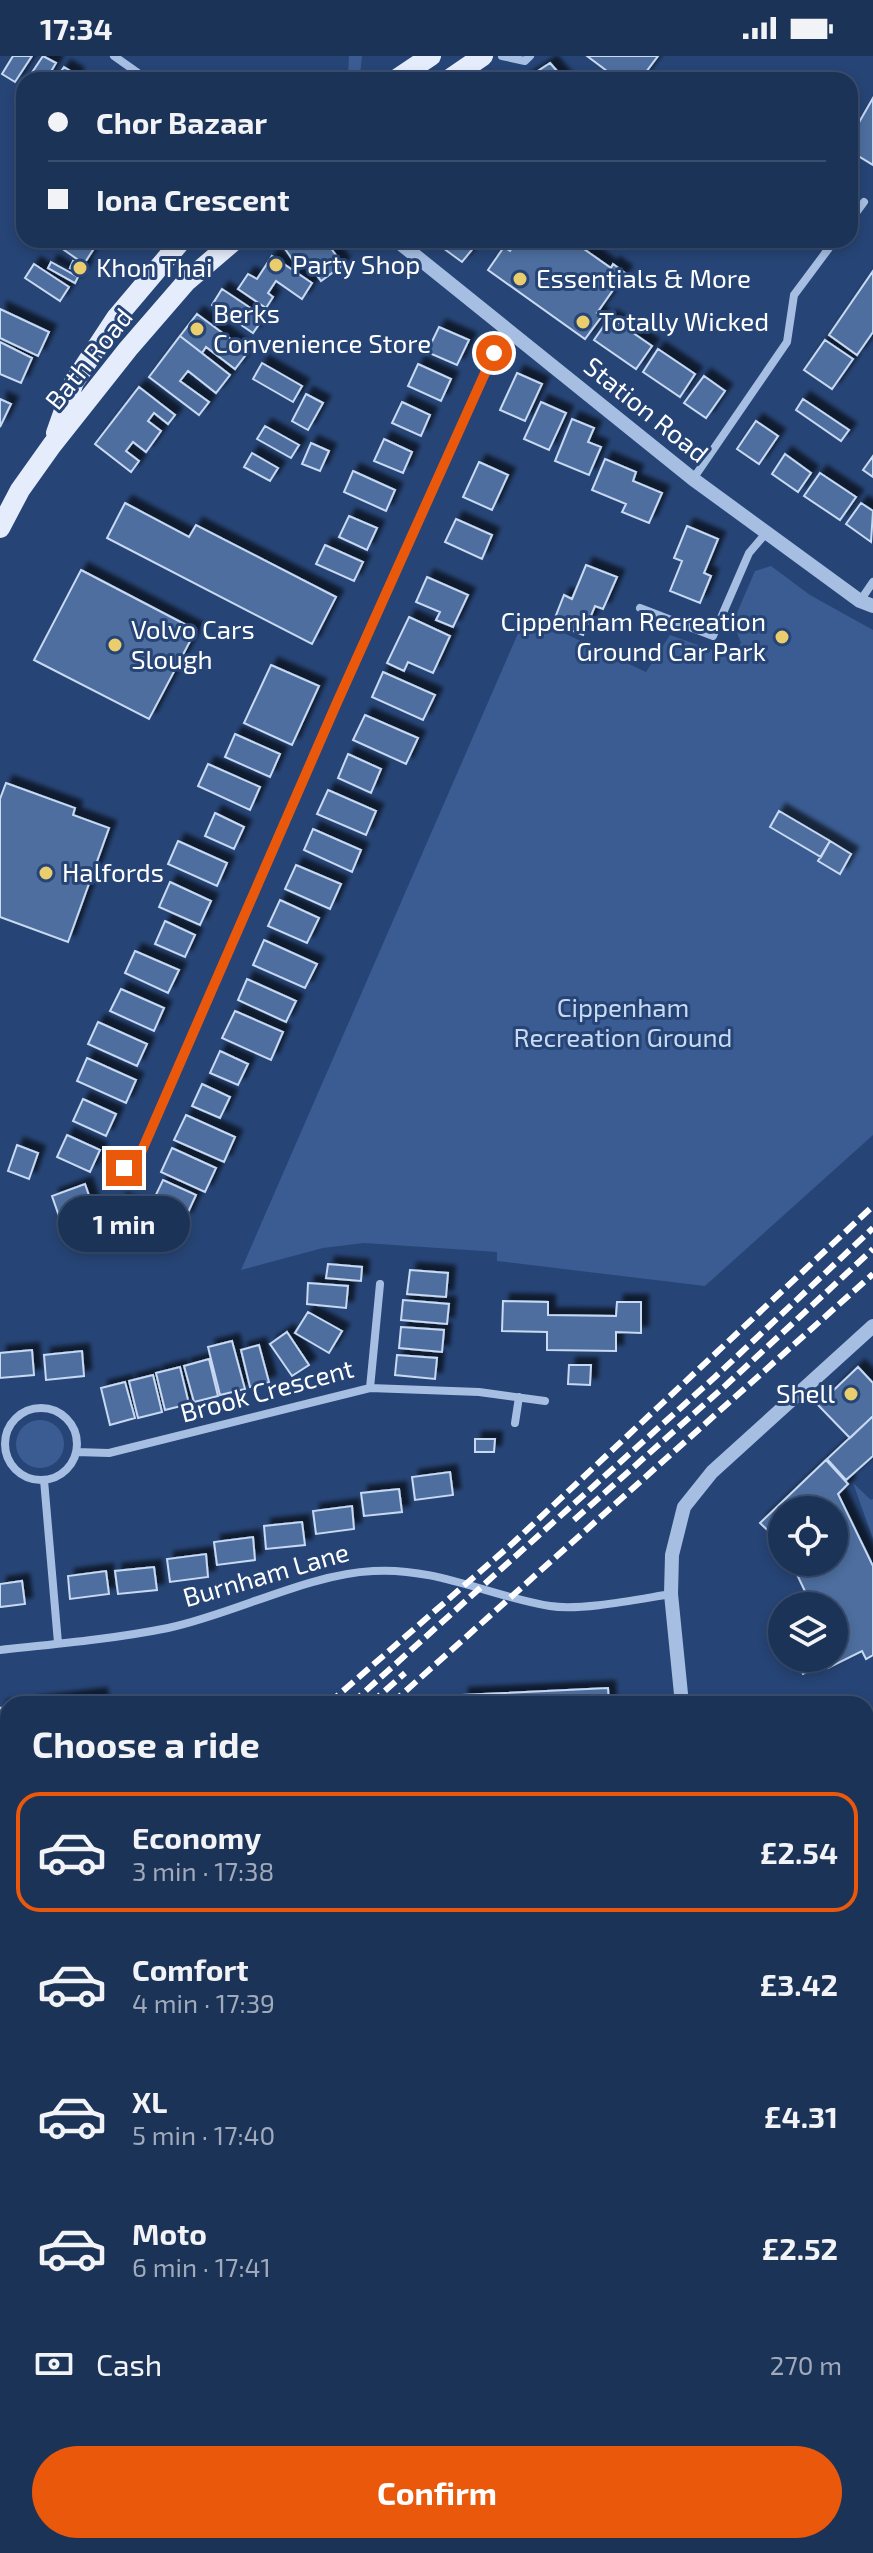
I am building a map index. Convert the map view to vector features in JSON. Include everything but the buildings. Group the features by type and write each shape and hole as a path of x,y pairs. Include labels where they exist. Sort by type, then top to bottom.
{"main road":[{"path":"407,72 431,56"},
{"path":"460,72 483,56"},
{"name":"Bath Road","path":"52,445 74,382 116,318 171,248"},
{"name":"Bath Road","path":"0,528 20,490 52,445 128,349 186,282 226,248"}],"street":[{"path":"114,56 138,72"},
{"path":"126,64 134,56"},
{"path":"502,56 525,61 530,56"},
{"path":"858,210 864,202"},
{"name":"Station Road","path":"406,248 693,479 867,604"},
{"path":"693,479 787,342 794,295 829,248"},
{"path":"132,1171 354,664 507,327"},
{"path":"640,608 713,636 749,553 766,533"},
{"path":"867,604 873,582"},
{"name":"Brook Crescent","path":"76,1452 109,1453 370,1388 380,1284"},
{"path":"681,1696 671,1594 672,1555 684,1507 712,1472 873,1326"},
{"path":"370,1388 479,1392 545,1401"},
{"path":"515,1423 519,1397"},
{"path":"36,1408 50,1409 63,1415 72,1425 76,1439 76,1452 69,1466 58,1476 44,1480 17,1472 4,1447 12,1421 23,1412 36,1408"},
{"path":"44,1480 58,1643"},
{"name":"Burnham Lane","path":"0,1650 167,1628 324,1580 368,1571 394,1570 429,1575 553,1607 613,1603 671,1594"}],"green space":[{"path":"349,56 362,56 360,72 348,72"},
{"name":"Cippenham Recreation Ground","path":"771,566 810,595 873,630 873,1135 705,1286 497,1261 497,1252 364,1243 323,1248 241,1270 526,615 646,672 670,635 732,657 741,643 733,622 755,571"},
{"path":"40,1420 57,1427 64,1444 57,1461 40,1468 23,1461 16,1444 23,1427"},
{"path":"853,1483 873,1499 873,1539"}],"railway":[{"path":"337,1696 513,1543 873,1206"},
{"path":"360,1696 715,1377 873,1228"},
{"path":"574,1520 873,1249"},
{"path":"400,1696 873,1274"},
{"path":"379,1696 405,1673"}],"place":[{"name":"Party Shop","path":"276,265"},
{"name":"Khon Thai","path":"80,268"},
{"name":"Essentials & More","path":"520,279"},
{"name":"Totally Wicked","path":"583,322"},
{"name":"Berks Convenience Store","path":"197,329"},
{"name":"Cippenham Recreation Ground Car Park","path":"782,637"},
{"name":"Volvo Cars Slough","path":"115,645"},
{"name":"Halfords","path":"46,873"},
{"name":"Shell","path":"851,1394"}],"route":[{"path":"124,1168 133,1171 335,707 494,353"}]}
